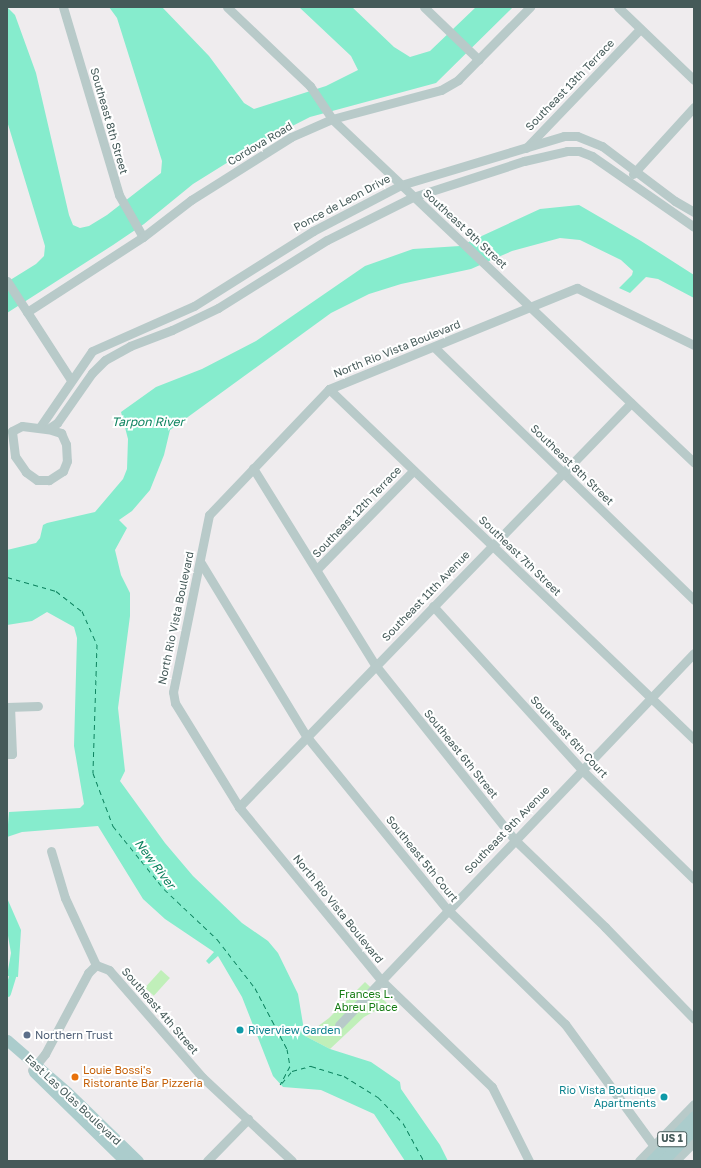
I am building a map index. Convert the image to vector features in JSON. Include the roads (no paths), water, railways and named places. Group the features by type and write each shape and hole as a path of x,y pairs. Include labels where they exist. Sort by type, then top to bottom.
{"main road":[{"name":"East Las Olas Boulevard","path":"7,1040 125,1161"},
{"name":"East Las Olas Boulevard","path":"7,1043 138,1161"},
{"name":"US 1","path":"651,1161 694,1116"},
{"name":"US 1","path":"663,1161 694,1129"}],"street":[{"name":"Southeast 8th Street","path":"63,7 121,202 141,234"},
{"name":"Southeast 9th Street","path":"227,7 310,86 332,119 694,463"},
{"path":"424,7 476,57"},
{"name":"Cordova Road","path":"25,309 191,200 291,137 332,119 441,90 458,80 476,57 530,7"},
{"path":"618,7 694,80"},
{"name":"Southeast 13th Terrace","path":"524,150 640,29"},
{"path":"627,181 694,107"},
{"name":"Ponce de Leon Drive","path":"44,428 71,380 92,351 194,306 313,231 401,185 524,150 564,136 577,136 602,146 694,212"},
{"path":"524,150 524,161"},
{"path":"44,428 61,433 66,444 67,461 63,471 49,480 37,480 26,472 15,456 12,431 22,426 44,428 57,423 92,373 105,360 130,346 172,330 218,308 327,240 413,197 524,161 552,153 578,151 592,156 694,227"},
{"path":"7,282 71,380"},
{"name":"North Rio Vista Boulevard","path":"530,1161 492,1087 381,980 239,807 175,703 173,692 209,515 329,389 577,288 694,345"},
{"name":"Southeast 8th Street","path":"434,347 694,600"},
{"name":"Southeast 7th Street","path":"329,389 694,739"},
{"name":"Southeast 11th Avenue","path":"239,807 631,403"},
{"name":"Southeast 6th Street","path":"253,468 318,569 376,666 514,839 605,927 694,1019"},
{"name":"Southeast 12th Terrace","path":"318,569 413,471"},
{"name":"Southeast 5th Court","path":"200,563 307,737 447,909 565,1024 654,1146"},
{"name":"Southeast 6th Court","path":"433,606 582,770 694,879"},
{"name":"Southeast 9th Avenue","path":"339,1025 447,909 694,653"},
{"path":"7,754 12,754 8,707 38,706"},
{"path":"34,1068 88,973 96,966 65,898 51,851"},
{"name":"Southeast 4th Street","path":"96,966 108,970 186,1060 292,1161"},
{"path":"640,1161 694,1104"},
{"path":"206,1161 248,1118"},
{"path":"675,1161 694,1142"}],"water":[{"path":"7,7 15,15 36,73 69,215 73,225 80,228 89,226 107,215 161,173 162,161 117,18 109,7 162,7 209,56 244,103 254,109 326,86 358,70 351,56 299,7 352,7 394,47 410,57 430,51 476,7 513,7 436,83 310,117 259,143 193,184 144,224 7,313 7,282 36,264 44,256 45,246 7,121"},
{"path":"579,205 641,241 694,275 694,298 658,279 646,277 630,293 619,288 632,275 633,271 621,260 580,240 560,238 512,251 471,269 401,284 369,294 331,313 170,430 164,455 150,490 132,511 119,520 127,528 115,550 121,575 130,593 130,616 118,708 125,771 120,781 165,843 193,876 242,923 268,941 278,953 298,994 305,1036 330,1049 371,1062 400,1082 401,1089 440,1145 448,1161 405,1161 374,1114 321,1090 283,1087 273,1076 242,997 218,956 209,964 206,961 214,952 165,919 143,899 98,826 22,832 7,837 9,812 80,808 84,804 74,746 77,638 74,627 47,612 32,621 7,625 7,550 36,543 40,538 43,525 47,523 95,512 123,479 127,469 128,439 121,412 156,387 202,369 256,341 365,266 413,249 460,246 540,209"},
{"path":"7,898 21,930 18,977 7,976 11,953 7,930"}],"waterway":[{"path":"7,993 12,977"}],"place":[{"name":"Riverview Garden","path":"240,1030"},
{"name":"Northern Trust","path":"27,1035"},
{"name":"Louie Bossi's Ristorante Bar Pizzeria","path":"75,1077"},
{"name":"Rio Vista Boutique Apartments","path":"664,1097"}],"water label":[{"name":"Tarpon River","path":"148,422"},
{"name":"New River","path":"155,864"}],"park label":[{"name":"Frances L. Abreu Place","path":"366,1001"}]}
